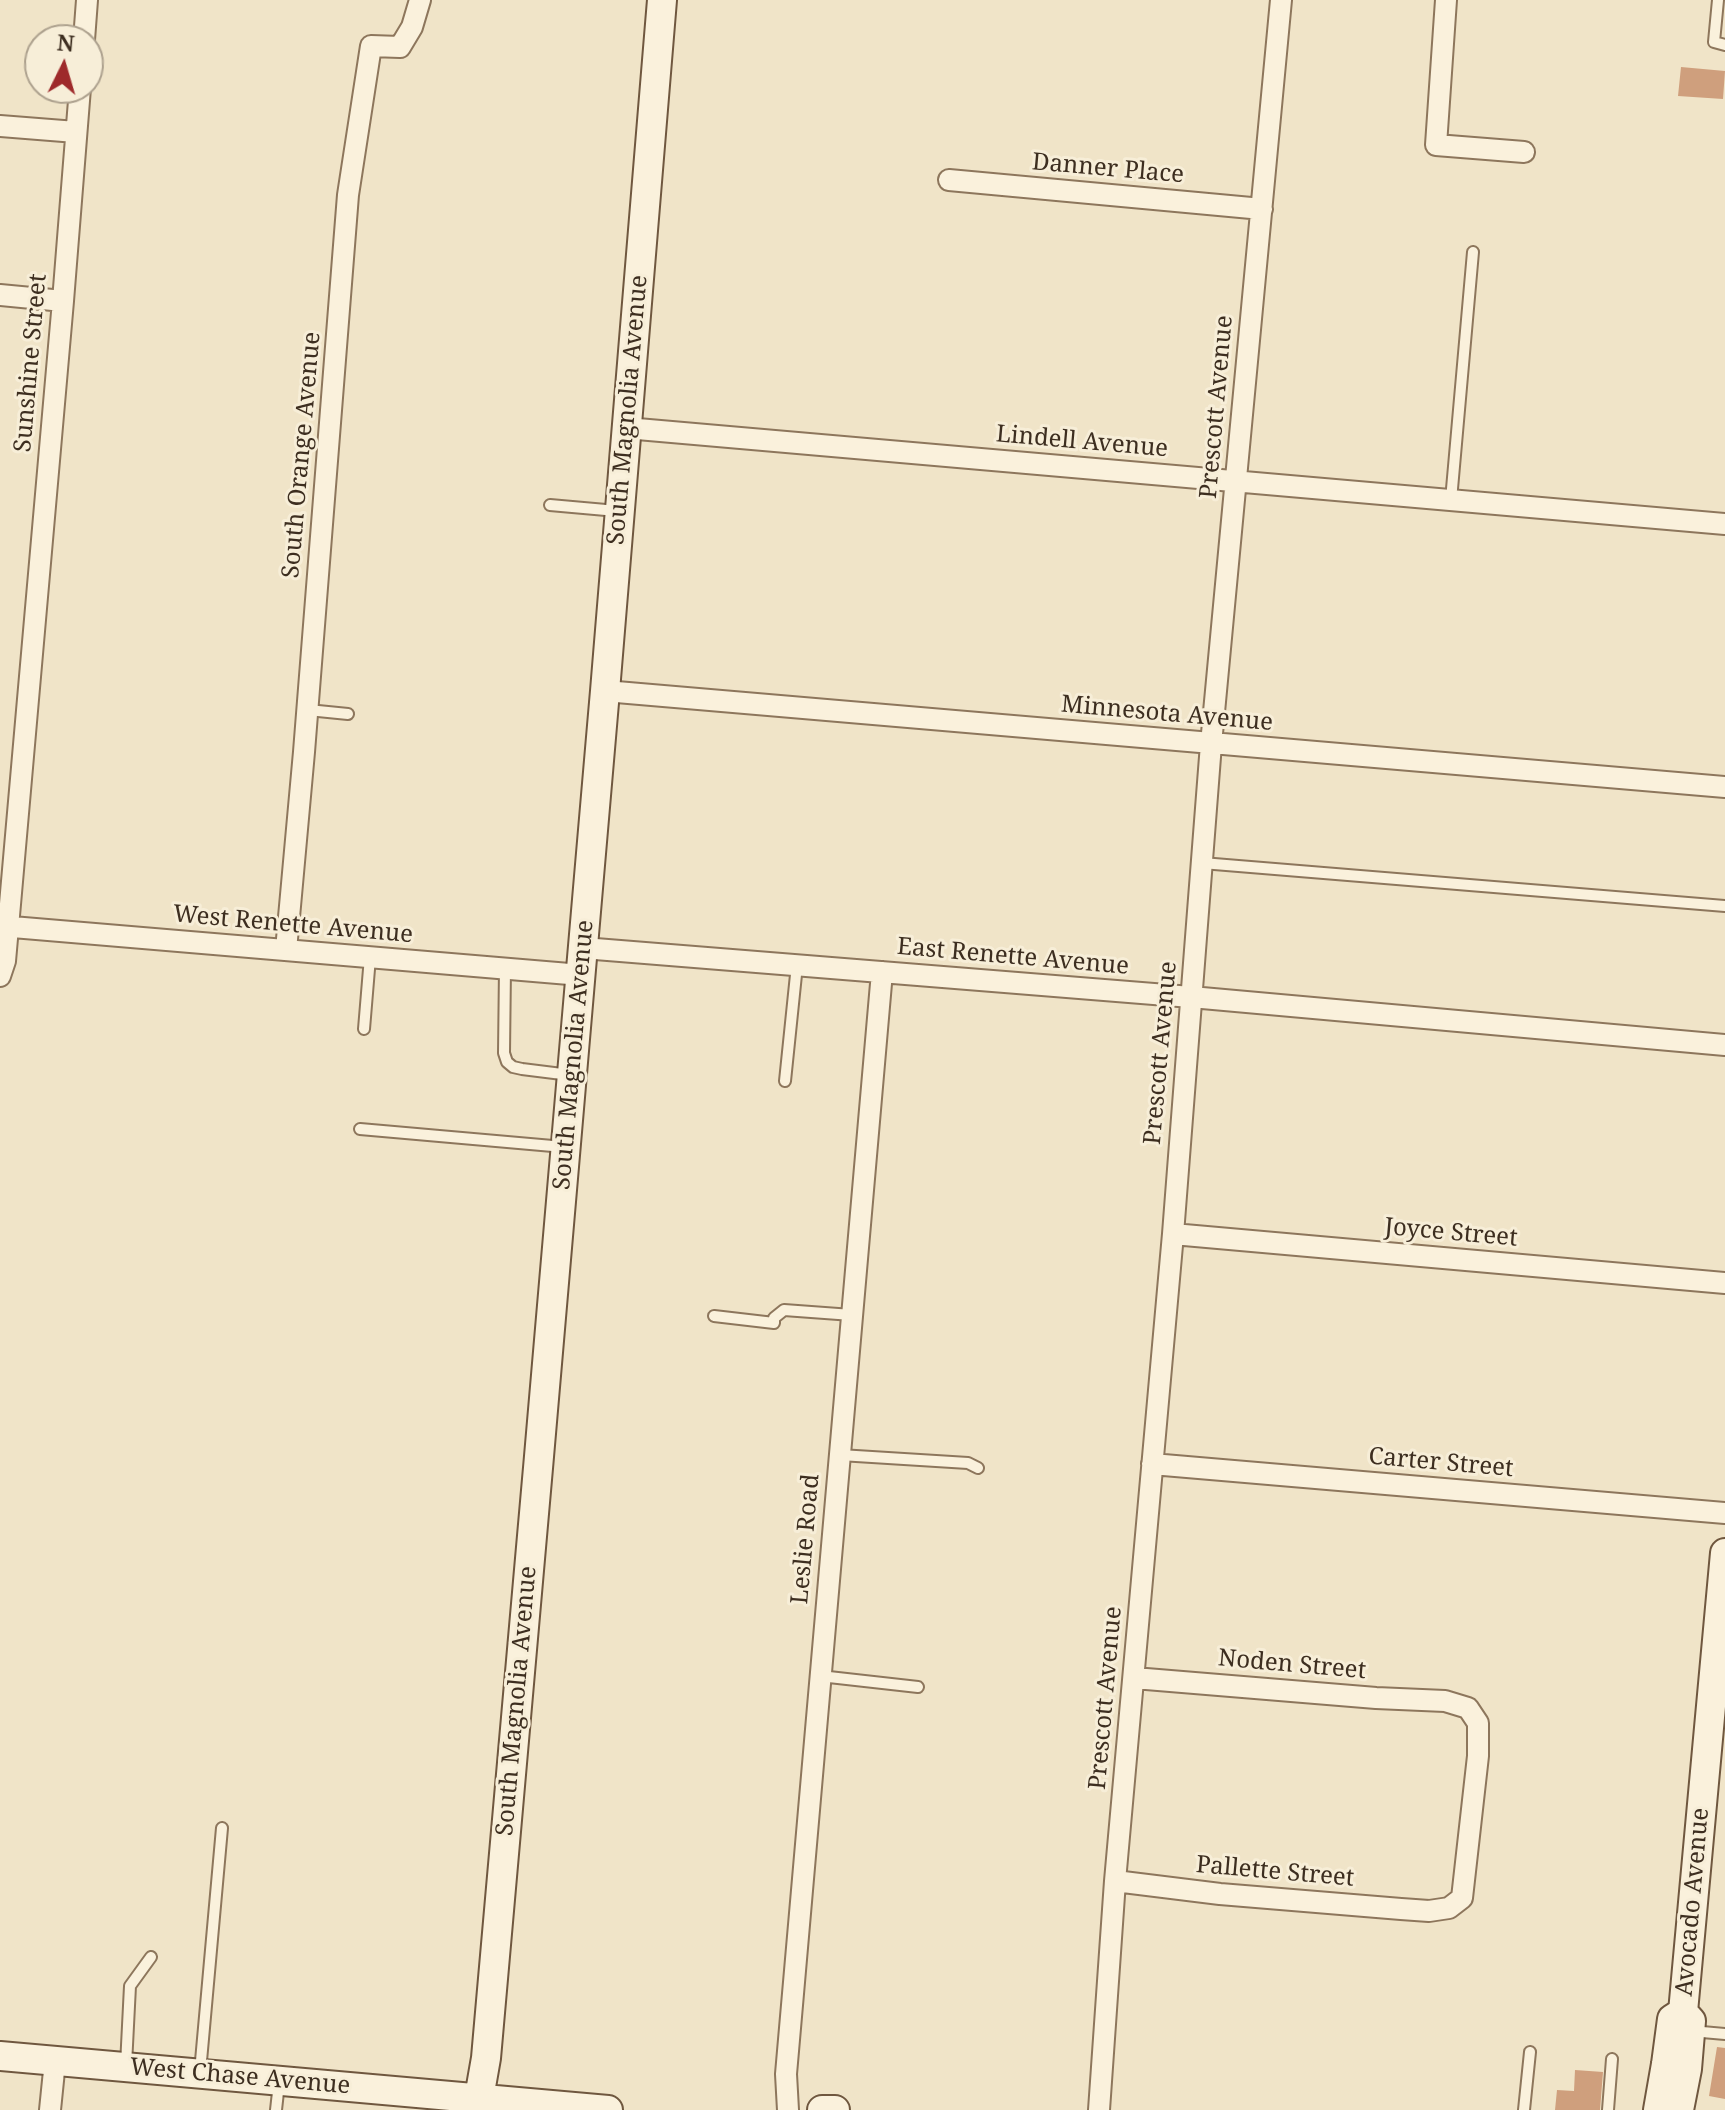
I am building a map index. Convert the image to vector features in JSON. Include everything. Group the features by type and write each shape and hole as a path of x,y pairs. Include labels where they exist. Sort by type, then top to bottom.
{"main road":[{"name":"South Magnolia Avenue","path":"479,2104 487,2044 566,1147 662,0"},
{"name":"Avocado Avenue","path":"1676,2108 1666,2064 1672,2019 1687,2021 1725,1553"},
{"name":"West Chase Avenue","path":"0,2056 279,2081 479,2104 608,2110"},
{"path":"822,2110 835,2110"}],"street":[{"path":"85,24 87,0"},
{"name":"South Orange Avenue","path":"286,950 348,195 371,46 400,47 412,27 420,0"},
{"name":"Prescott Avenue","path":"1099,2110 1115,1881 1173,1234 1211,744 1281,0"},
{"path":"1446,0 1436,145 1524,152"},
{"name":"Sunshine Street","path":"0,976 5,961 4,926 79,104"},
{"path":"0,126 76,132"},
{"name":"Danner Place","path":"949,180 1262,209"},
{"path":"0,295 63,301"},
{"name":"Lindell Avenue","path":"626,428 1725,524"},
{"name":"Minnesota Avenue","path":"605,691 1725,787"},
{"name":"West Renette Avenue","path":"4,926 505,968 582,961"},
{"name":"East Renette Avenue","path":"582,961 797,965 1725,1045"},
{"name":"Leslie Road","path":"788,2110 786,2074 882,972"},
{"name":"Joyce Street","path":"1173,1234 1725,1283"},
{"name":"Carter Street","path":"1152,1464 1725,1513"},
{"name":"Noden Street","path":"1134,1678 1445,1701 1468,1708 1478,1723 1478,1756 1462,1898 1449,1908 1429,1911"},
{"name":"Pallette Street","path":"1115,1881 1220,1894 1429,1911"},
{"path":"50,2110 55,2061"}],"lane":[{"path":"1718,0 1714,42 1725,45"},
{"path":"1451,500 1473,252"},
{"path":"550,505 619,511"},
{"path":"308,710 348,714"},
{"path":"1202,863 1725,906"},
{"path":"364,1029 370,957"},
{"path":"785,1081 797,965"},
{"path":"505,968 504,1053 507,1062 522,1069 572,1075"},
{"path":"360,1129 566,1147"},
{"path":"714,1316 774,1323 774,1318 784,1310 852,1315"},
{"path":"840,1455 968,1463 978,1468"},
{"path":"820,1676 918,1687"},
{"path":"200,2074 222,1828"},
{"path":"126,2067 130,1986 151,1957"},
{"path":"1687,2021 1725,2034"},
{"path":"1524,2110 1530,2052"},
{"path":"1608,2110 1612,2059"},
{"path":"276,2110 279,2081"}],"building":[{"path":"1681,67 1725,71 1723,99 1678,96"},
{"path":"1717,2047 1725,2048 1725,2099 1709,2096"},
{"path":"1575,2070 1603,2072 1600,2110 1555,2110 1557,2090 1574,2091"}]}
